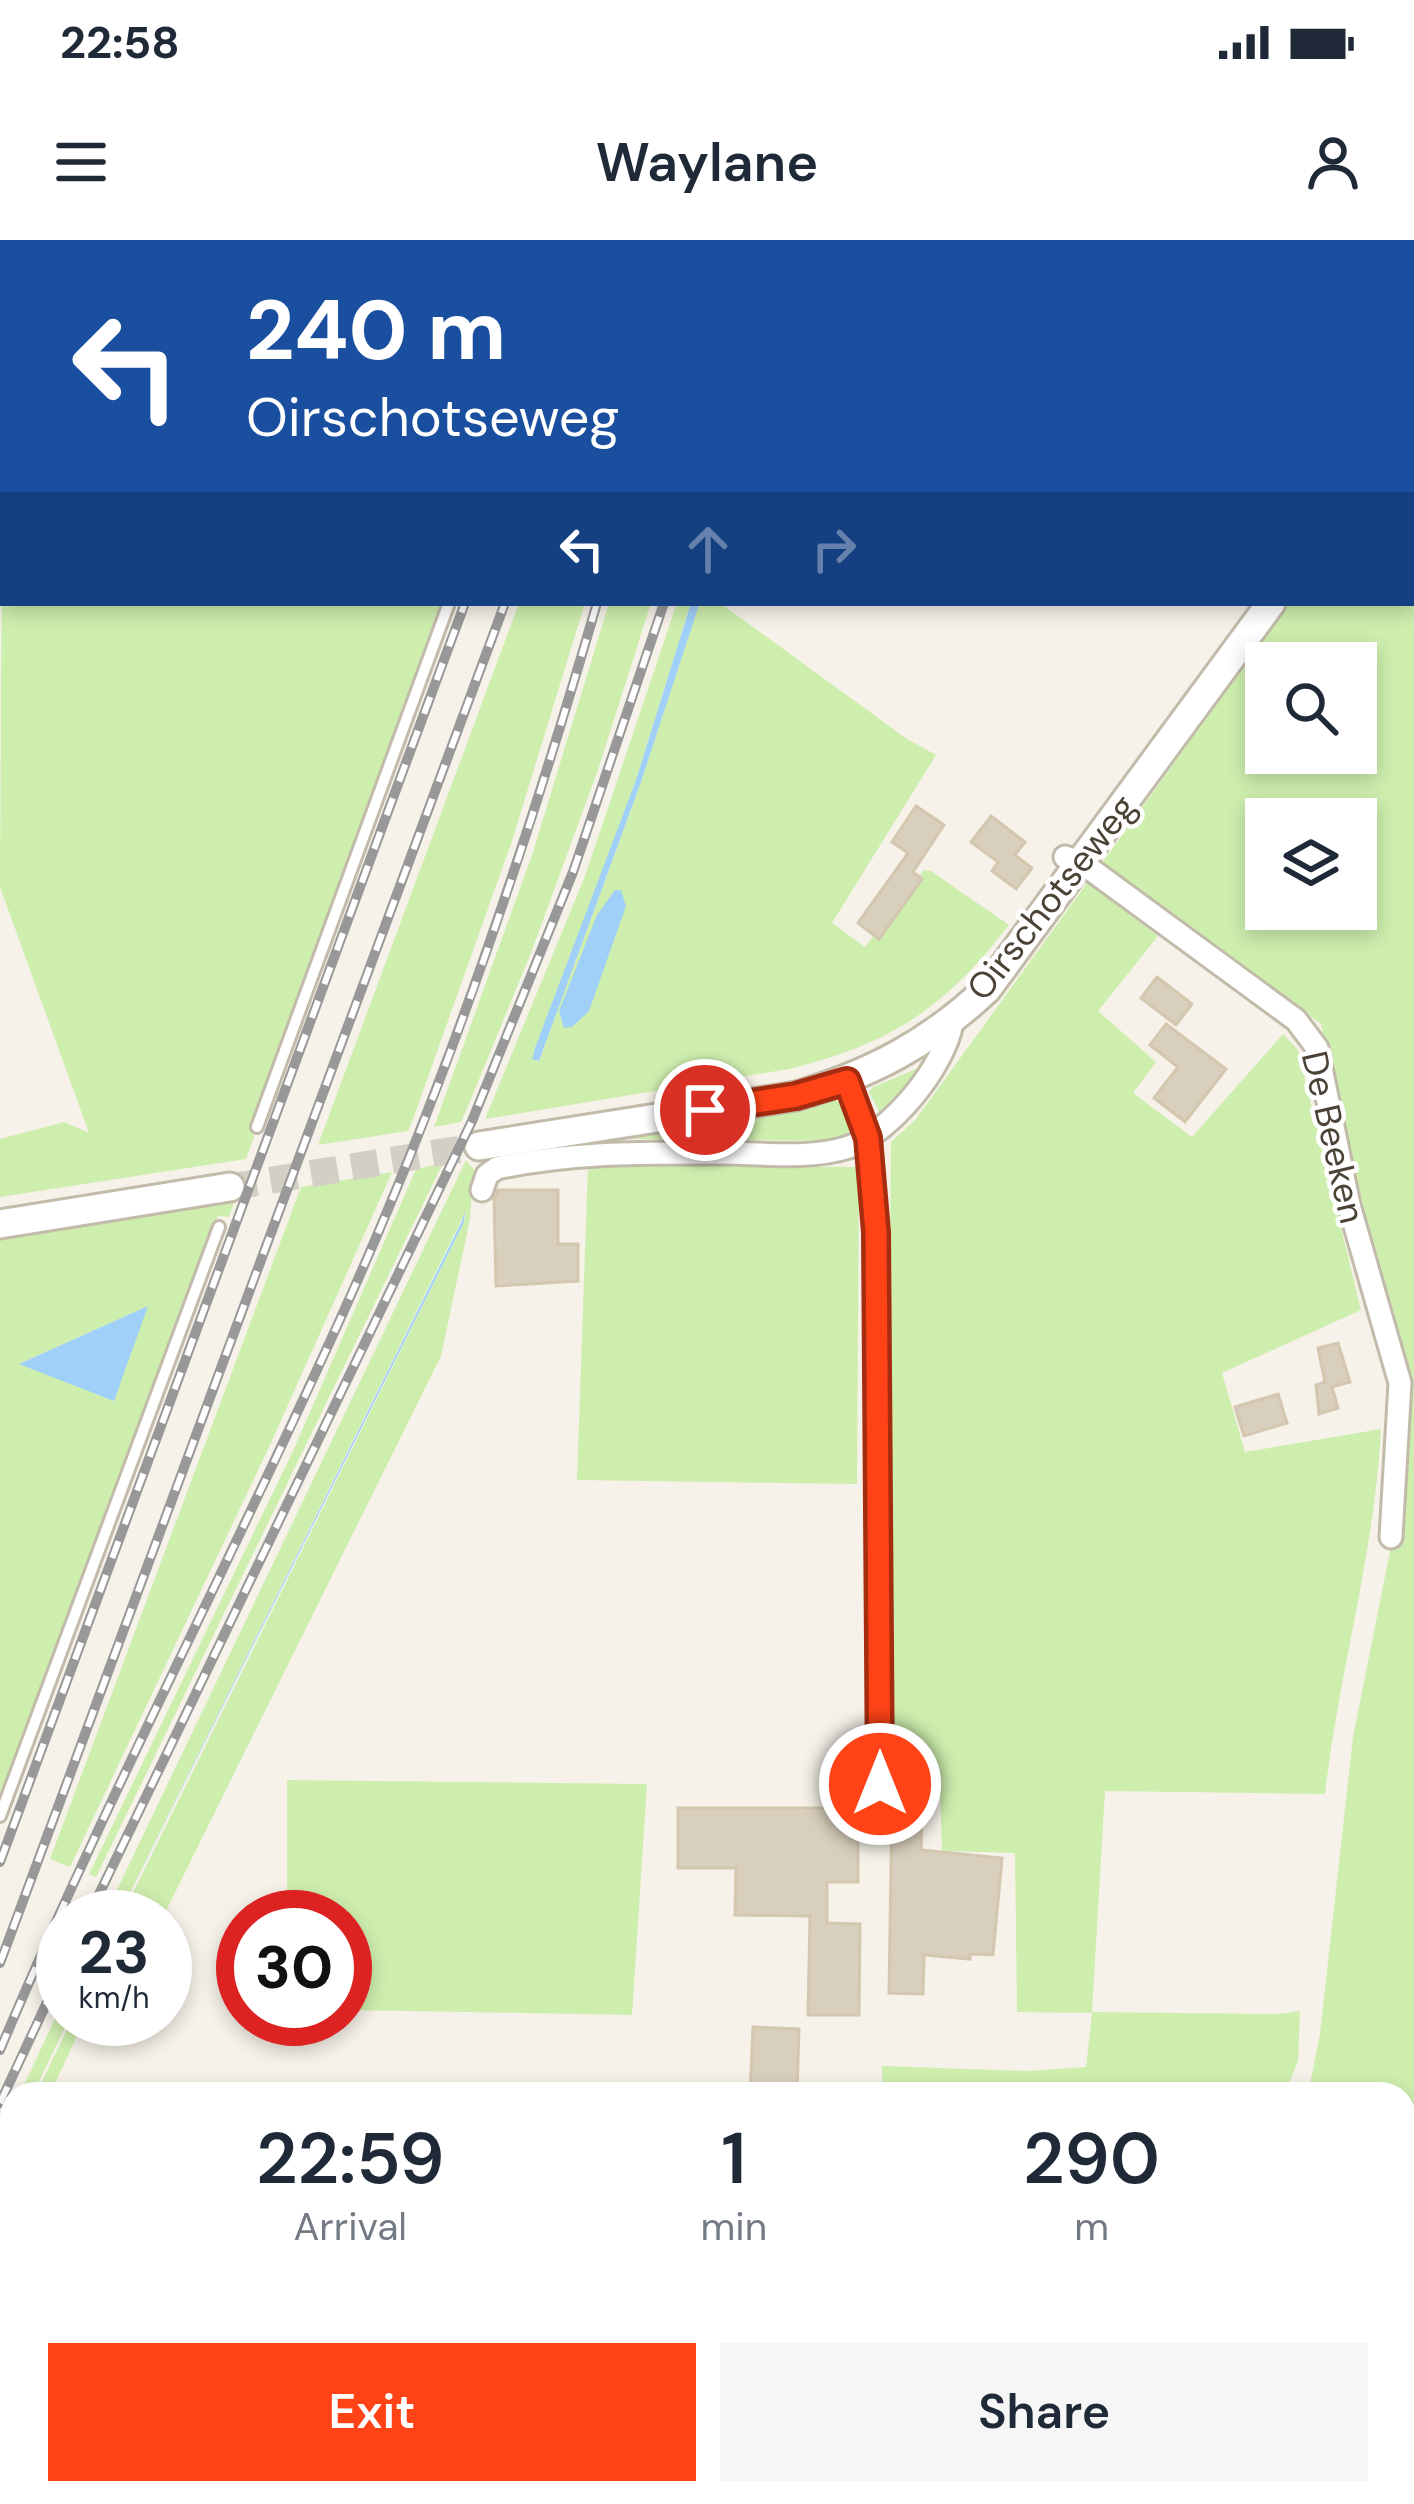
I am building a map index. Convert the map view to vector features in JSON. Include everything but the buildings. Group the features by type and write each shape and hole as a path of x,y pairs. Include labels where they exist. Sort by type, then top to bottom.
{"street":[{"name":"Oirschotseweg","path":"478,1146 796,1096 900,1058 952,1023 987,989 1073,860 1269,606"},
{"name":"De Beeken","path":"1073,860 1296,1020 1317,1048 1348,1205 1400,1383 1390,1537"},
{"path":"482,1190 487,1175 497,1168 566,1157 826,1152 868,1138 902,1110 948,1046 952,1023"},
{"path":"847,1081 868,1138 876,1232 880,1784"},
{"path":"0,1224 230,1187"}],"lane":[{"path":"257,1127 448,606"},
{"path":"0,1816 219,1227"}],"green space":[{"path":"1,606 445,606 252,1130 246,1159 0,1197 0,1139 64,1122 89,1133 0,887"},
{"path":"518,606 584,606 511,844 408,1131 318,1145"},
{"path":"608,606 650,606 598,770 531,953 461,1122 434,1127 533,852"},
{"path":"676,606 690,606 636,780 533,1059 539,1061 641,782 698,606 724,606 936,755 832,923 865,947 924,870 1009,925 938,1000 913,1019 857,1048 789,1069 485,1119 585,876"},
{"path":"1287,606 1414,606 1414,2082 1310,2082 1320,2034 1353,1737 1391,1546 1405,1501 1409,1377 1321,1024 1102,863 1245,664 1245,774 1377,774 1377,642 1261,642"},
{"path":"1087,883 1158,936 1098,1011 1156,1062 1133,1093 1192,1137 1283,1034 1298,1050 1361,1310 1222,1373 1245,1452 1381,1429 1372,1521 1325,1794 1105,1791 1092,2012 1300,2011 1298,2061 1290,2082 882,2082 882,2066 1028,2071 1086,2067 1092,2013 1017,2012 1015,1853 942,1851 940,1788 886,1786 891,1142 916,1119"},
{"path":"928,1064 883,1119 869,1092 873,1087"},
{"path":"831,1098 845,1105 852,1126 844,1141 624,1139"},
{"path":"466,1160 479,1176 472,1186 470,1219 441,1356 176,1890 134,1890 466,1211 131,1890 117,1890"},
{"path":"443,1163 96,1877 89,1874 293,1451 416,1169"},
{"path":"588,1165 859,1167 857,1484 577,1480"},
{"path":"392,1172 271,1443 70,1867 50,1859 301,1187"},
{"path":"236,1197 229,1217 218,1216 0,1806 0,1236","holes":["146,1307 114,1400 21,1364 21,1363"]},
{"path":"287,1780 647,1784 632,2015 372,2010 372,1890 287,1890"},
{"path":"42,2046 56,2046 39,2082 26,2082"},
{"path":"59,2046 72,2046 56,2082 42,2082"}],"water":[{"path":"690,606 698,606 641,782 539,1061 532,1059 535,1048 636,780"},
{"path":"615,890 621,890 626,906 589,1011 572,1027 564,1028 559,1011 597,915"},
{"path":"465,1210 464,1222 131,1890"},
{"path":"148,1306 114,1401 19,1364"}],"tunnel":[{"path":"230,1187 479,1146"}],"railway":[{"path":"0,1862 464,606"},
{"path":"0,1963 504,606"},
{"path":"0,2050 391,1203 488,949 596,606"},
{"path":"101,1890 472,1121 573,872 663,606"},
{"path":"10,2082 36,2026"}],"route":[{"path":"705,1110 796,1096 847,1081 868,1138 876,1232 880,1784"}]}
